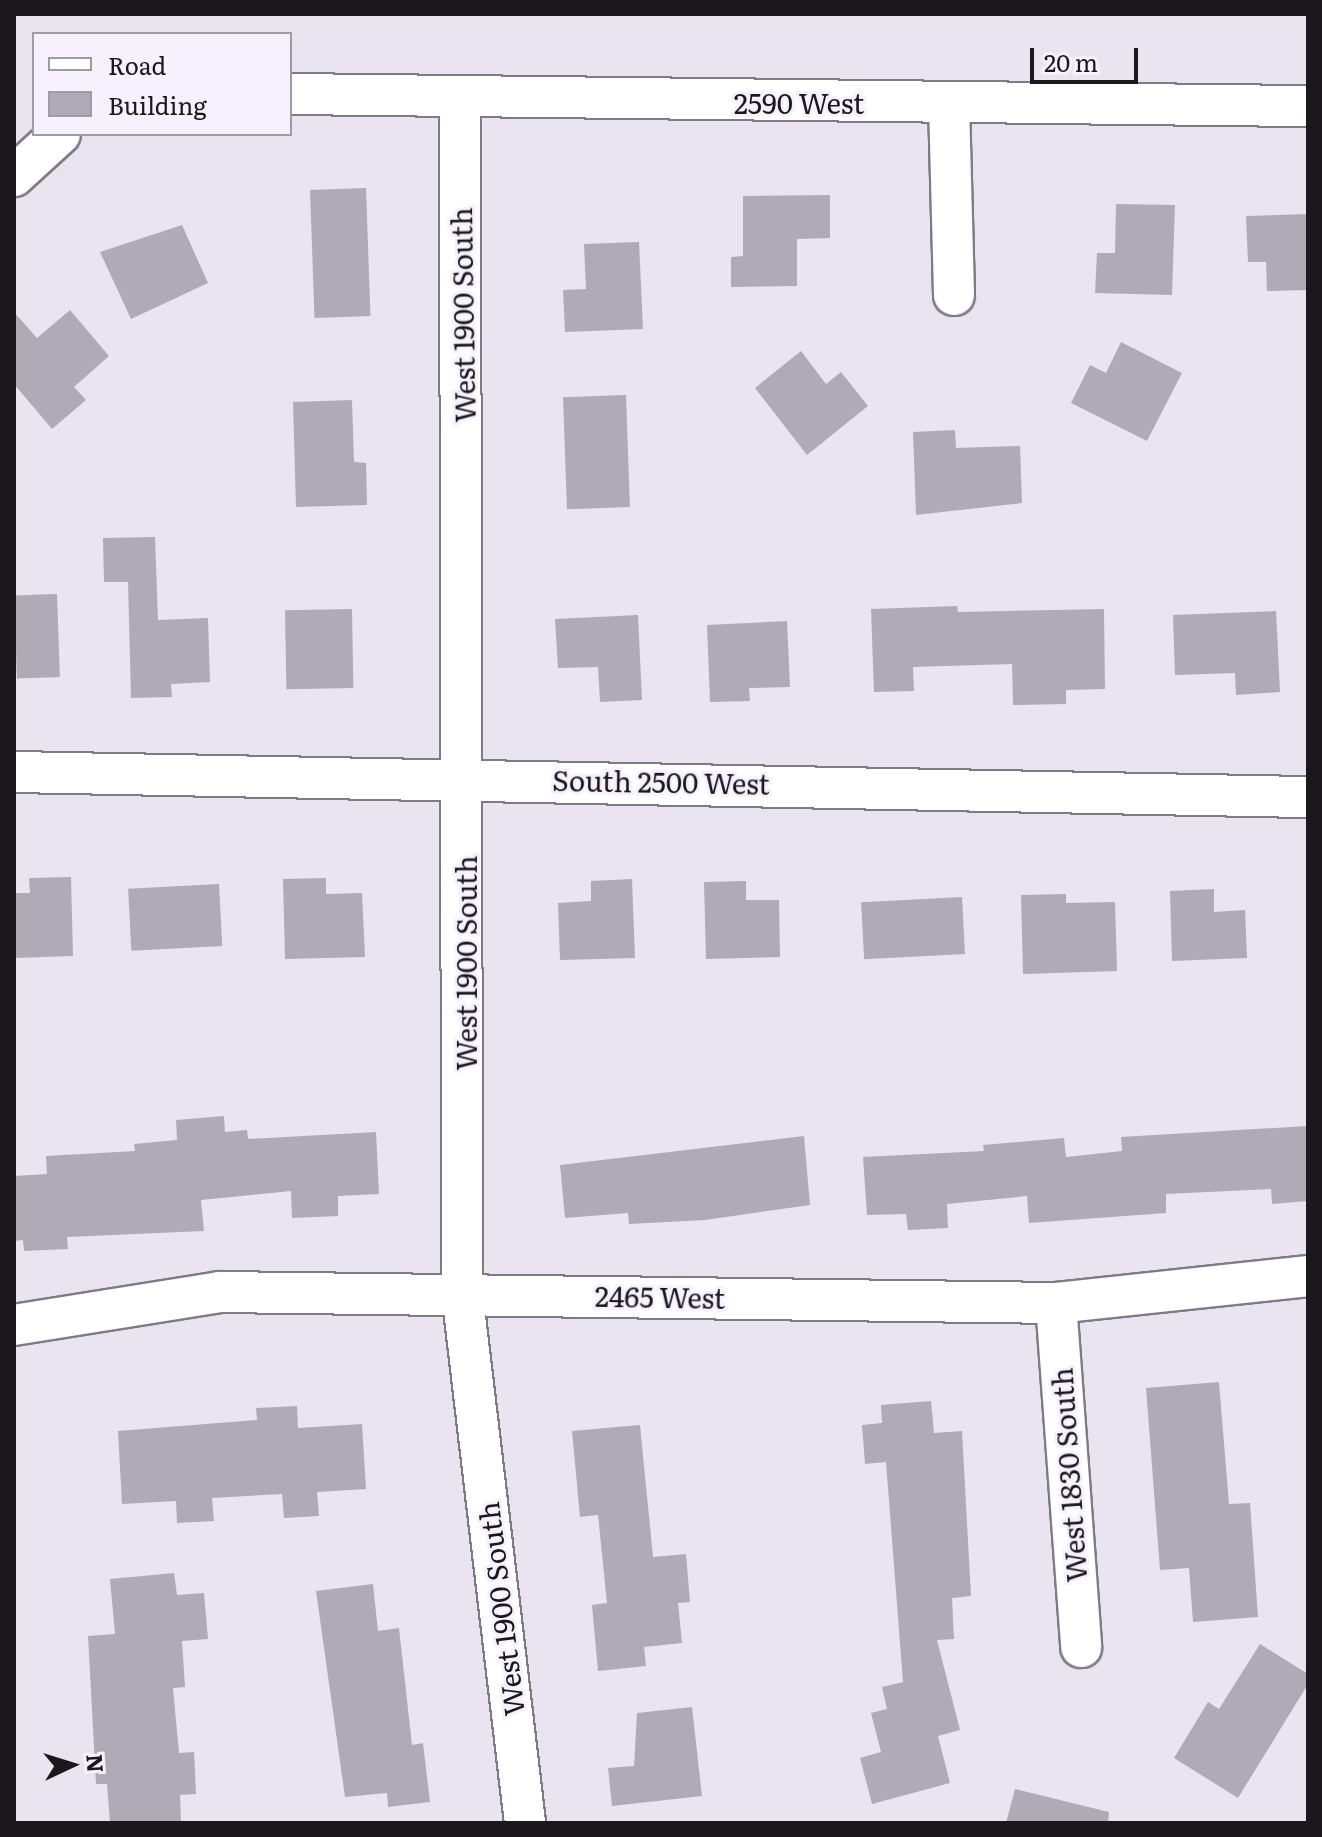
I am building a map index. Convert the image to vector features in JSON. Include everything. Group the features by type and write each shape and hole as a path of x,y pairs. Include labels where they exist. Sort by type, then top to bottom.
{"street":[{"name":"2590 West","path":"292,94 460,100 1308,106"},
{"name":"West 1900 South","path":"460,100 466,776 462,1292 525,1823"},
{"path":"949,103 954,295"},
{"path":"14,176 58,136"},
{"name":"South 2500 West","path":"14,772 466,776 1308,797"},
{"name":"2465 West","path":"14,1325 219,1292 462,1292 1056,1303 1308,1276"},
{"name":"West 1830 South","path":"1056,1303 1081,1647"}],"building":[{"path":"366,188 370,316 315,318 310,190"},
{"path":"830,195 830,238 797,239 797,286 731,287 731,257 743,256 743,196"},
{"path":"1116,204 1175,205 1172,295 1095,293 1097,253 1115,253"},
{"path":"1308,214 1308,290 1267,291 1266,262 1248,262 1246,216"},
{"path":"182,225 208,283 131,319 100,252"},
{"path":"639,242 643,329 565,332 563,290 586,289 584,244"},
{"path":"70,310 109,356 74,387 86,400 52,429 14,384 14,312 37,338"},
{"path":"1121,342 1182,373 1147,441 1071,403 1090,365 1106,373"},
{"path":"801,351 826,384 841,372 868,406 807,455 755,388"},
{"path":"626,395 630,507 567,509 563,397"},
{"path":"352,400 354,462 366,463 367,505 296,507 293,402"},
{"path":"955,430 956,448 1020,446 1022,503 916,515 913,432"},
{"path":"155,537 158,620 208,618 210,682 171,684 172,697 131,698 128,582 104,582 103,538"},
{"path":"57,594 60,677 17,678 14,596"},
{"path":"957,606 958,612 1104,609 1105,689 1066,690 1066,704 1013,705 1012,664 913,667 914,691 874,692 871,609"},
{"path":"352,609 353,688 286,689 285,610"},
{"path":"1276,611 1280,692 1236,695 1235,673 1175,675 1173,615"},
{"path":"638,615 642,700 600,702 598,667 558,668 555,619"},
{"path":"787,621 790,687 749,688 750,701 710,702 707,625"},
{"path":"71,877 73,956 14,958 14,893 30,893 29,878"},
{"path":"326,878 326,894 362,893 365,957 285,959 283,879"},
{"path":"632,879 635,958 560,960 558,903 591,901 591,881"},
{"path":"746,881 746,900 779,900 780,957 706,959 704,882"},
{"path":"219,884 222,946 131,951 128,889"},
{"path":"1214,889 1214,912 1245,910 1247,958 1172,961 1170,891"},
{"path":"1066,894 1066,903 1115,902 1117,971 1023,974 1021,895"},
{"path":"962,897 965,954 864,959 861,902"},
{"path":"224,1116 225,1132 247,1130 248,1139 376,1132 379,1194 338,1196 338,1216 292,1218 291,1191 201,1200 204,1231 67,1237 68,1249 24,1251 23,1240 14,1241 14,1176 47,1174 46,1156 135,1151 134,1144 177,1140 176,1120"},
{"path":"1308,1126 1308,1201 1272,1204 1271,1189 1166,1194 1166,1213 1029,1223 1027,1196 947,1204 948,1228 908,1230 906,1214 867,1215 863,1157 984,1151 983,1145 1064,1138 1066,1157 1122,1151 1121,1137"},
{"path":"804,1136 810,1205 705,1220 629,1224 628,1213 565,1218 560,1165"},
{"path":"1219,1382 1229,1504 1250,1503 1258,1617 1193,1622 1189,1568 1160,1570 1146,1388"},
{"path":"931,1401 934,1433 962,1431 971,1596 952,1598 954,1639 937,1640 960,1730 938,1736 950,1783 872,1804 860,1758 881,1752 871,1713 887,1709 882,1687 903,1682 886,1462 865,1464 862,1425 882,1423 881,1405"},
{"path":"297,1406 298,1428 362,1424 366,1489 317,1492 319,1516 284,1518 282,1494 212,1498 214,1521 177,1523 176,1501 122,1504 118,1431 257,1420 256,1408"},
{"path":"640,1425 653,1557 686,1554 690,1602 678,1603 682,1643 644,1647 646,1666 598,1671 592,1605 607,1603 598,1515 580,1517 572,1431"},
{"path":"174,1573 177,1595 204,1593 208,1639 182,1641 185,1687 173,1688 179,1753 194,1752 196,1794 180,1795 181,1822 110,1823 107,1784 96,1784 88,1636 115,1634 110,1579"},
{"path":"373,1584 378,1631 399,1628 412,1745 423,1743 430,1802 388,1807 387,1793 345,1797 316,1591"},
{"path":"1260,1644 1308,1674 1308,1684 1238,1798 1174,1758 1208,1702 1219,1709"},
{"path":"692,1707 702,1796 612,1806 608,1768 634,1766 637,1713"},
{"path":"1015,1789 1109,1812 1108,1823 1006,1823"}]}
